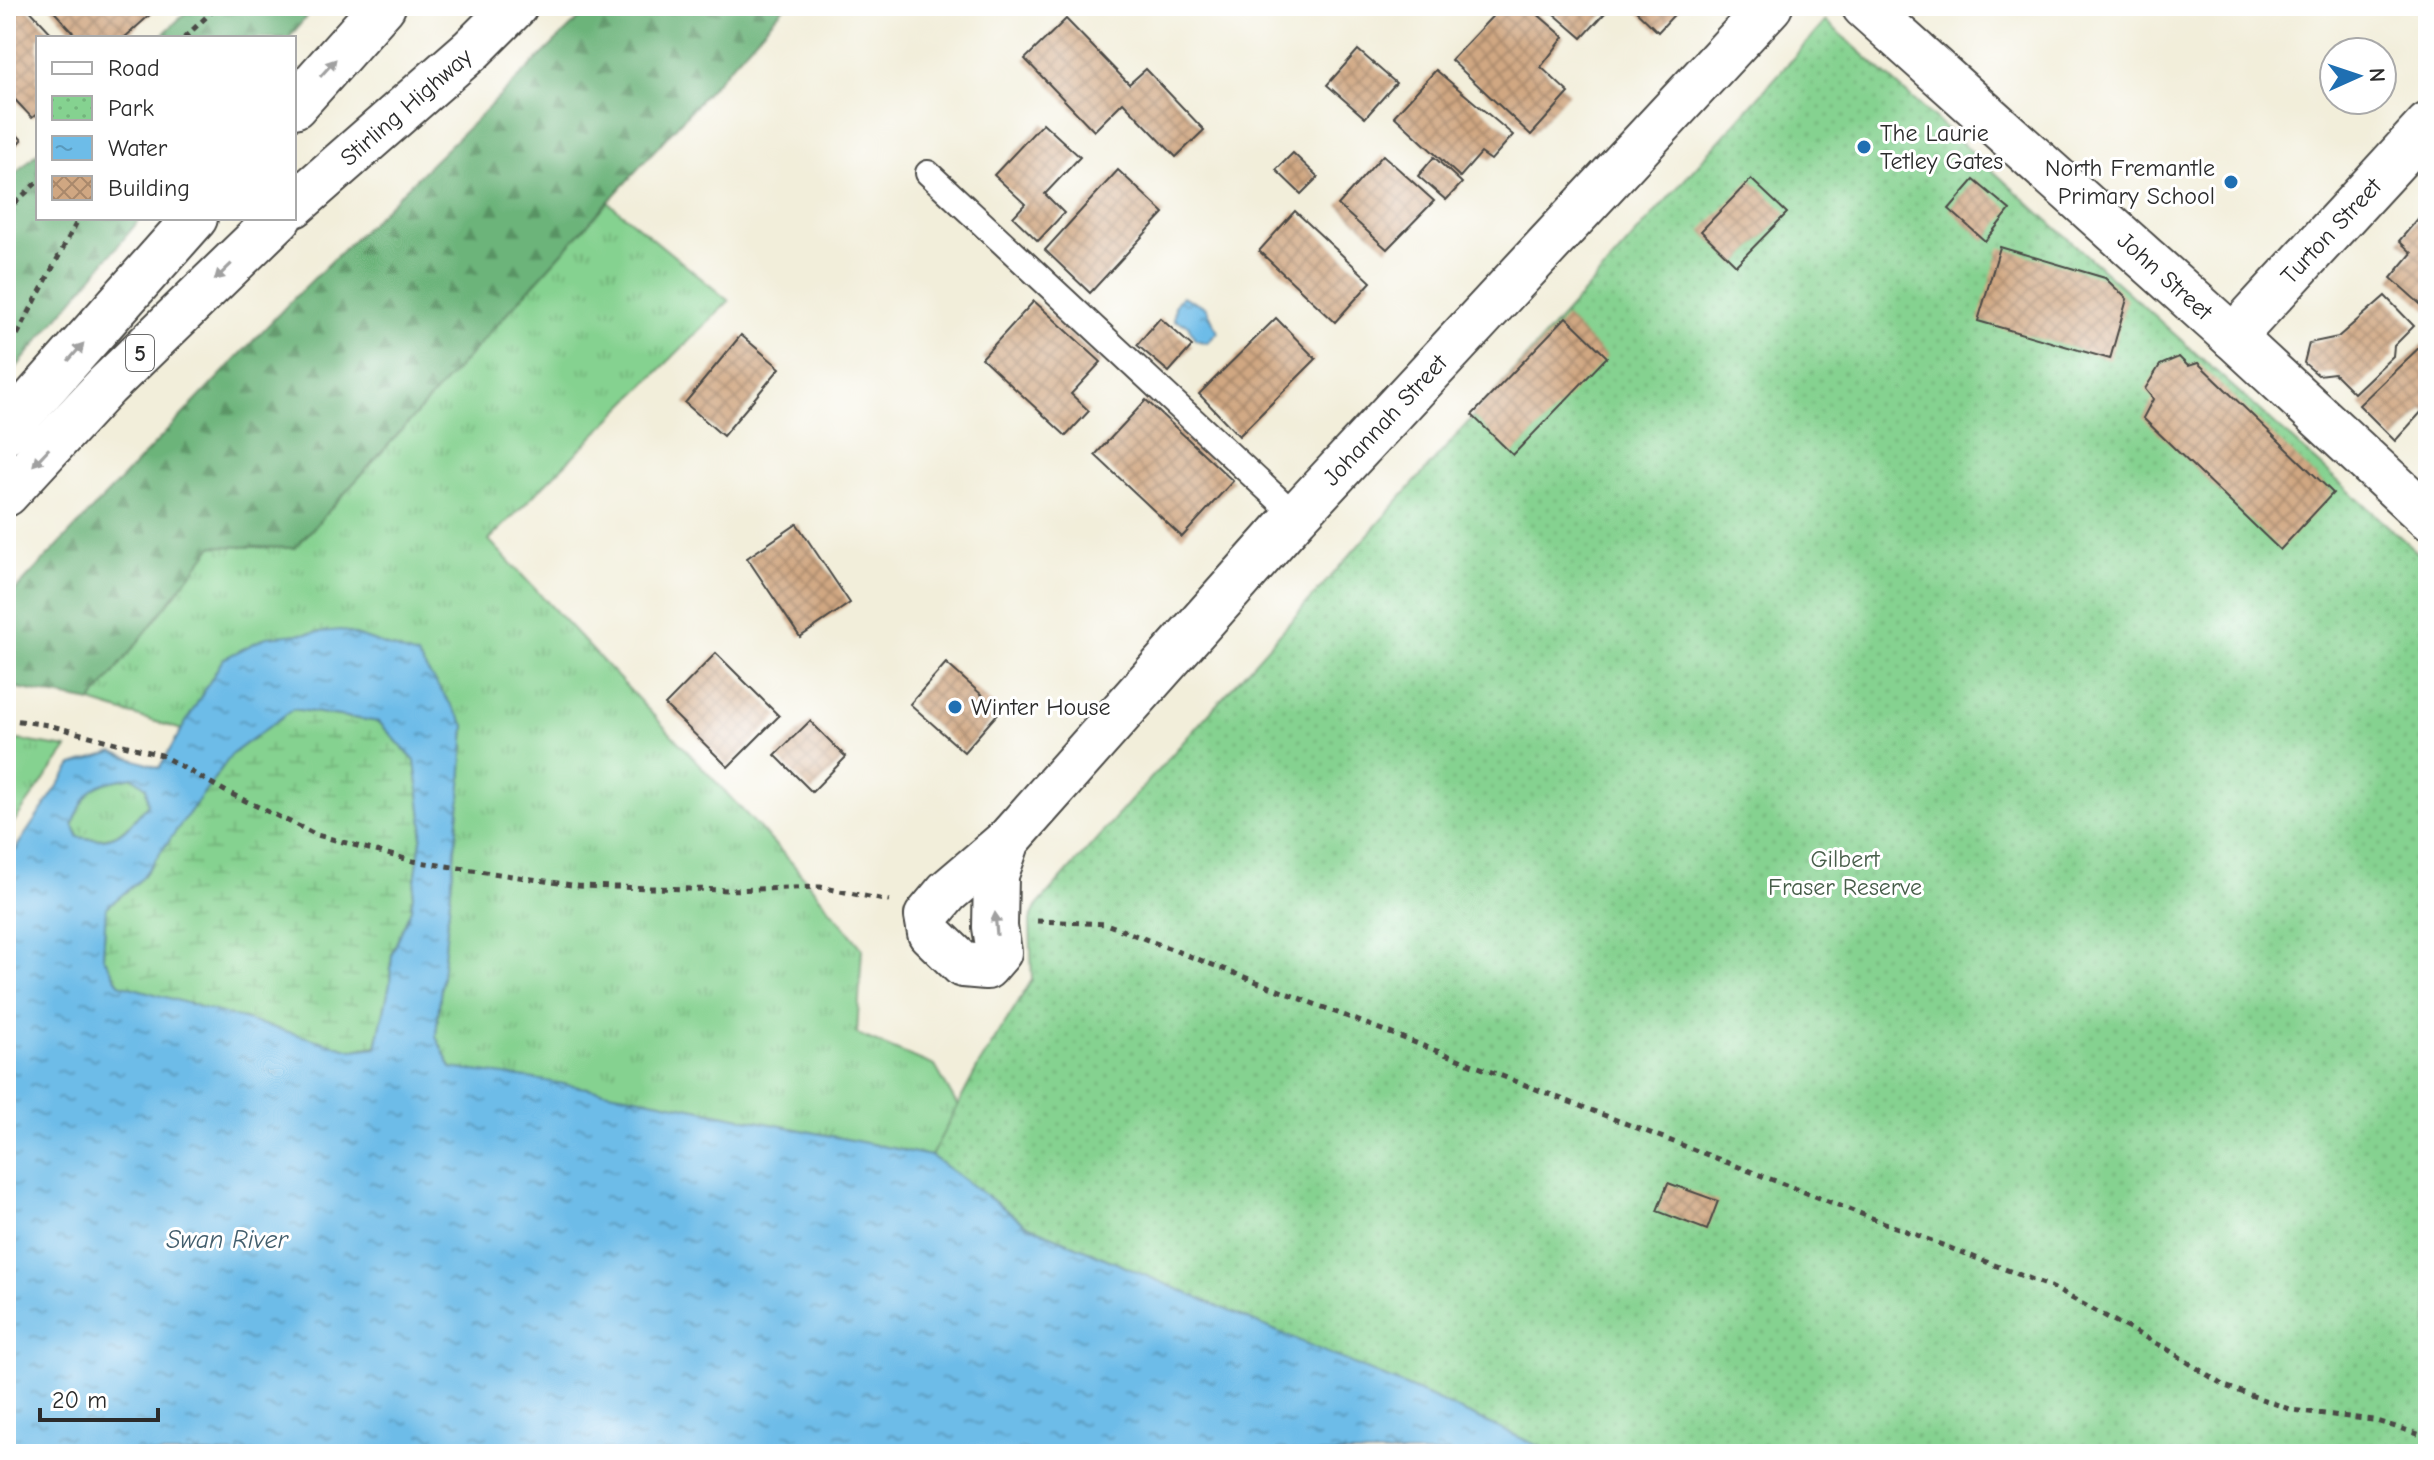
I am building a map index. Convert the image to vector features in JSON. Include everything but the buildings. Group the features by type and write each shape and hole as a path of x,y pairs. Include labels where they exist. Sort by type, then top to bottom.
{"main road":[{"path":"296,104 383,6"},
{"name":"Stirling Highway","path":"296,203 472,49 515,6"},
{"name":"Johannah Street","path":"1008,840 996,875 994,908 999,952 986,967 963,965 930,933 927,916 947,892 1008,840 1296,516 1770,6"},
{"name":"John Street","path":"1864,6 2233,337 2428,517"},
{"name":"Turton Street","path":"2233,337 2428,125"},
{"name":"5","path":"6,431 193,220"},
{"name":"5","path":"6,494 106,386 277,220"}],"lane":[{"path":"928,173 1296,516"}],"path":[{"path":"186,36 218,6"},
{"path":"6,212 36,183"},
{"path":"6,356 78,220"},
{"path":"6,719 48,725 161,755 225,791 317,835 413,861 578,886 728,890 820,887 892,901 927,916"},
{"path":"994,908 1030,920 1106,924 2049,1286 2167,1349 2225,1386 2292,1410 2373,1420 2428,1437"}],"green space":[{"path":"193,6 315,6 291,36 161,36"},
{"path":"592,6 785,6 295,548 213,546 91,702 12,687 6,670 6,600 294,298"},
{"name":"Gilbert Fraser Reserve","path":"1826,21 2428,562 2428,1454 1556,1454 1417,1391 1027,1225 931,1156 979,1065 1032,980 1030,920 1036,907"},
{"path":"36,154 36,220 139,220 6,380 6,183"},
{"path":"608,202 729,301 489,540 792,863 862,948 857,1034 935,1066 972,1131 931,1156 631,1096 451,1068 436,1036 465,725 223,659 182,730 91,702 213,546 295,548"},
{"path":"292,709 379,722 415,761 423,826 411,909 392,953 390,984 376,1046 352,1050 119,984 103,956 106,908 141,879 232,754"},
{"path":"6,738 67,748 6,833"},
{"path":"133,777 146,786 148,804 132,822 111,837 78,837 73,824 88,794 101,785"}],"water":[{"path":"1182,296 1206,307 1218,332 1207,343 1195,340 1188,325 1174,320 1175,305"},
{"name":"Swan River","path":"341,630 417,656 465,725 436,1036 451,1068 631,1096 931,1156 1027,1225 1417,1391 1556,1454 6,1454 6,863 72,765 113,752 159,768 223,659 266,637","holes":["293,709 379,722 415,761 423,826 411,909 392,953 390,984 376,1047 352,1050 119,984 103,956 106,908 141,879 232,754","133,777 146,787 148,804 126,829 102,839 78,837 73,824 94,788"]}],"place":[{"name":"The Laurie Tetley Gates","path":"1864,147"},
{"name":"North Fremantle Primary School","path":"2231,182"},
{"name":"Winter House","path":"955,707"}]}
